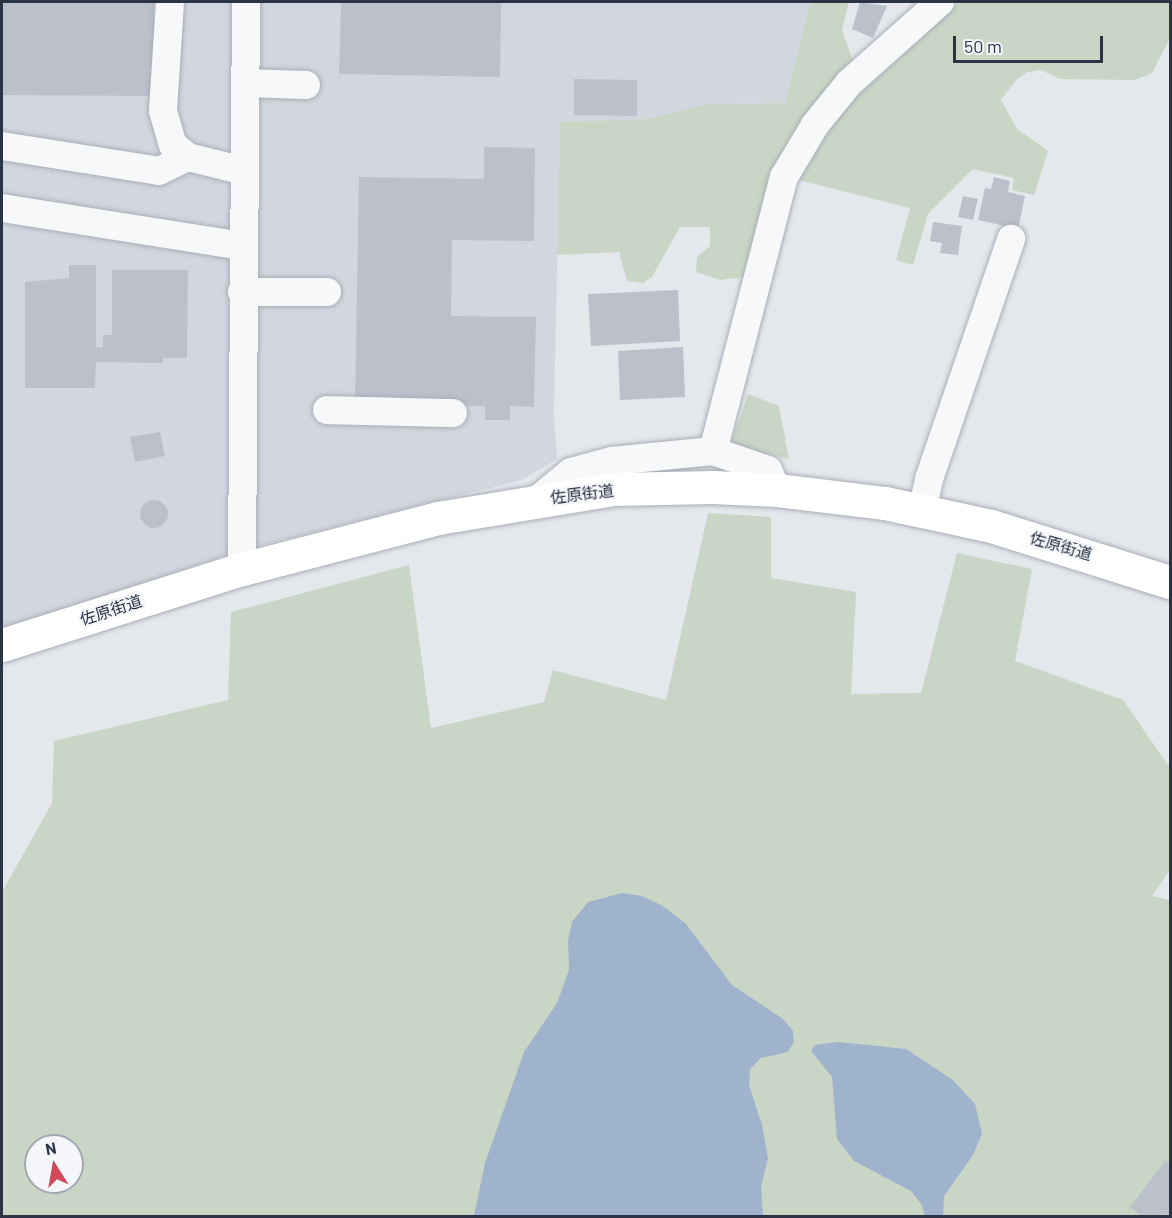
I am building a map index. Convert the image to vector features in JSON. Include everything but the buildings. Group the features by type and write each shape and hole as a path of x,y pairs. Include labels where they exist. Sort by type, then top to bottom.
{"highway":[{"name":"佐原街道","path":"2,645 242,568 438,518 537,500 652,488 777,490 922,510 1051,543 1170,582"}],"street":[{"path":"170,2 163,111 173,145 188,158 244,171"},
{"path":"242,568 242,292 246,2"},
{"path":"712,451 784,177 815,125 849,83 940,2"},
{"path":"245,83 306,85"},
{"path":"2,146 159,171 188,158"},
{"path":"2,208 243,246"},
{"path":"922,510 929,479 1011,239"},
{"path":"242,292 327,292"},
{"path":"327,410 453,413"},
{"path":"537,500 571,472 612,461 712,451 768,470 777,490"}],"shaded area":[{"path":"2,2 810,2 785,103 707,104 650,119 560,122 554,414 557,459 522,480 242,550 2,631"}],"green space":[{"path":"810,2 849,2 842,30 854,64 744,277 720,280 696,272 697,257 710,246 710,227 680,227 652,277 643,283 627,281 619,252 557,255 560,122 650,119 707,104 785,103"},
{"path":"960,2 1170,2 1170,38 1152,73 1135,80 1060,79 1041,70 1028,72 1016,80 1001,100 1017,129 1048,151 1034,195 1012,190 1014,178 973,169 928,214 913,265 896,260 910,208 799,180 821,137 860,93"},
{"path":"748,394 779,406 789,459 730,446"},
{"path":"708,513 771,517 771,578 856,592 851,694 921,693 957,553 1032,569 1015,661 1123,700 1170,768 1170,870 1152,896 1170,900 1170,1216 2,1216 2,892 52,803 54,741 228,700 231,612 409,565 431,728 544,702 553,670 666,700"}],"water":[{"path":"622,893 642,896 663,906 686,924 732,985 783,1019 793,1031 794,1042 788,1052 761,1058 750,1069 749,1085 762,1125 768,1158 761,1187 763,1216 474,1216 485,1163 524,1052 557,1003 569,970 568,940 572,922 588,902"},
{"path":"838,1042 906,1049 953,1080 975,1104 982,1134 973,1155 944,1196 943,1216 925,1216 922,1205 911,1191 854,1161 837,1139 832,1077 811,1051 815,1045"}]}
